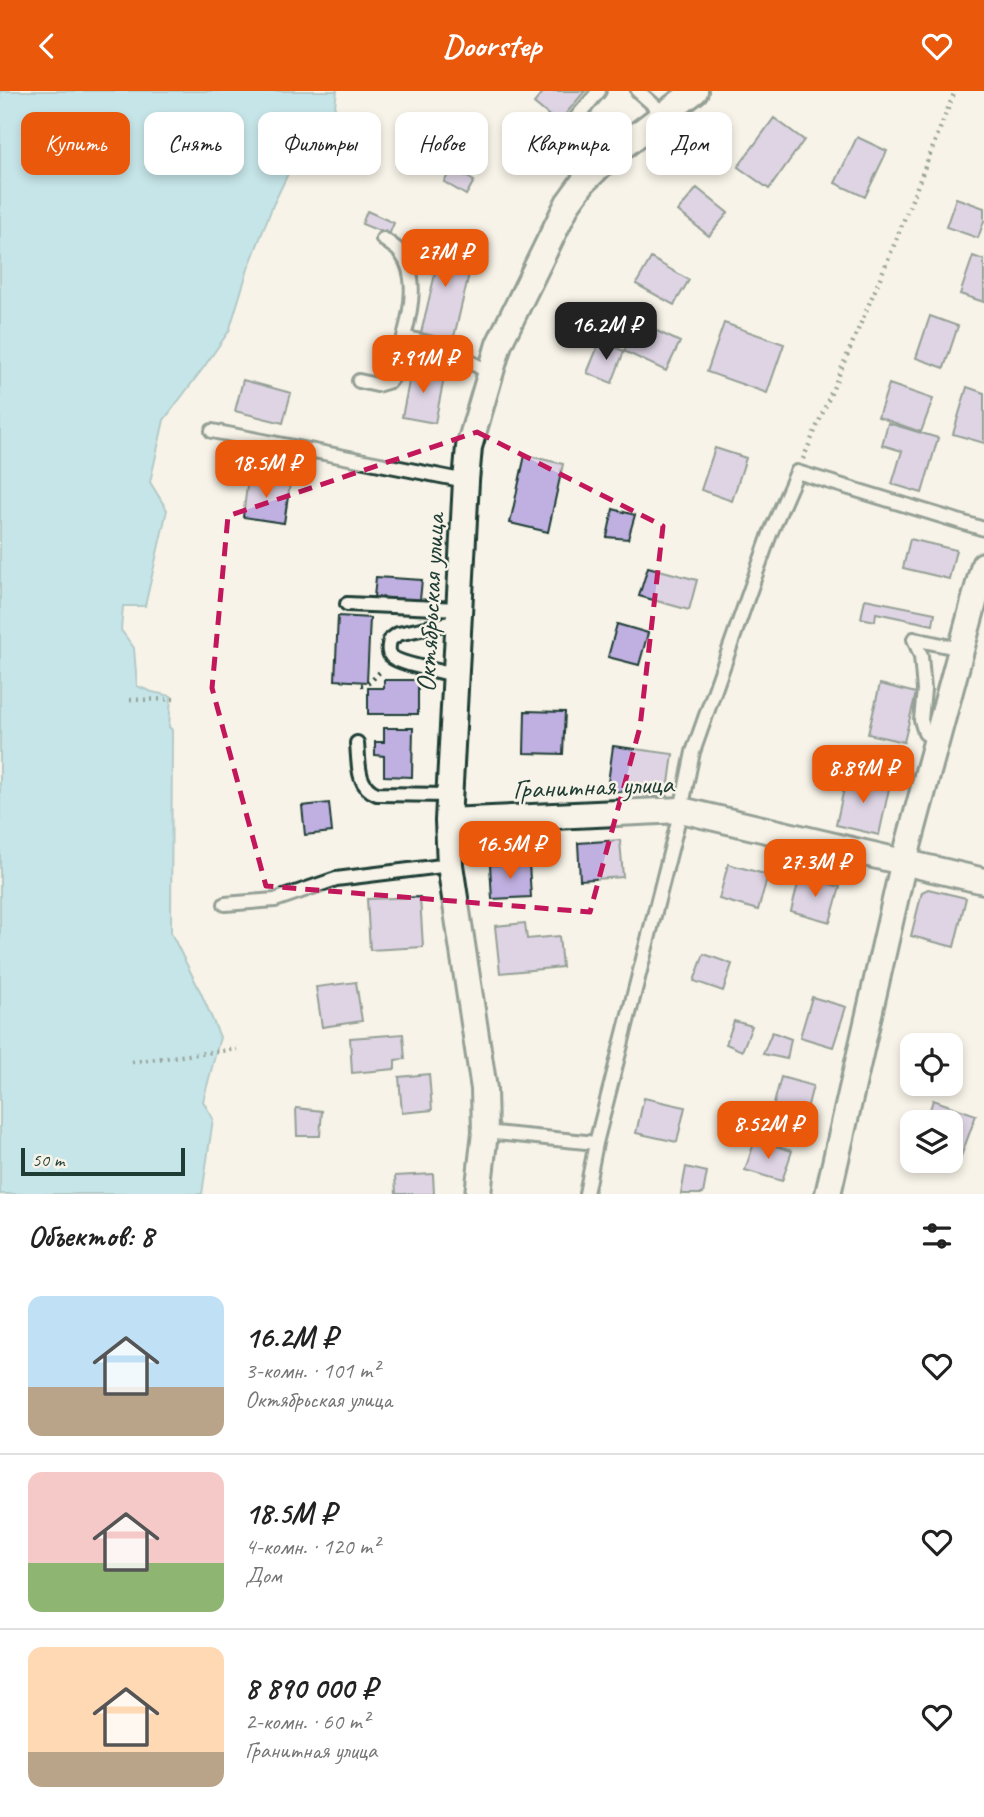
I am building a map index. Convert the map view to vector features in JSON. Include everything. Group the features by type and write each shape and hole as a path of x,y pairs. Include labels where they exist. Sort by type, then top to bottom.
{"street":[{"name":"Октябрьская улица","path":"667,112 695,91"},
{"name":"Октябрьская улица","path":"632,139 646,128"},
{"name":"Октябрьская улица","path":"478,1194 485,1132 484,1089 450,865 448,821 469,447 499,344 568,203 591,175"},
{"path":"828,1194 904,862 984,565"},
{"name":"Гранитная улица","path":"448,821 681,810 984,881"}],"lane":[{"path":"581,112 599,91"},
{"path":"638,91 662,112"},
{"path":"359,381 377,385 390,381 398,370 412,305 410,268 399,250 383,239"},
{"path":"404,337 444,347 490,373"},
{"path":"212,431 466,481"},
{"path":"586,1194 596,1143 681,810 693,752 771,534 797,472 984,529"},
{"path":"347,604 459,615"},
{"path":"456,675 400,661 391,656 388,647 390,640 398,634 459,615"},
{"path":"937,741 925,733 921,720 924,689 921,656 914,639 961,649"},
{"path":"357,743 362,782 369,791 377,794 449,795"},
{"path":"225,904 275,900 336,879 450,865"},
{"path":"485,1132 596,1143"}],"path":[{"path":"797,472 892,250 955,91"},
{"path":"584,109 587,112"},
{"path":"361,685 371,683 380,672 400,661"},
{"path":"130,700 177,699"},
{"path":"132,1062 237,1049"}],"highlighted area":[{"path":"477,432 663,526 640,727 590,912 266,886 212,688 228,516"}],"water":[{"path":"0,91 337,91 334,112 258,112 258,175 287,175 248,269 229,331 164,420 150,482 167,510 145,606 123,606 121,630 134,648 137,686 171,696 171,933 220,1037 203,1101 213,1119 202,1194 0,1194"}],"building":[{"path":"544,91 585,91 567,112 545,112 534,103"},
{"path":"774,118 804,140 769,189 738,167"},
{"path":"857,137 887,151 865,197 835,183"},
{"path":"448,175 464,175 474,181 466,195 444,182"},
{"path":"697,188 728,213 709,236 678,211"},
{"path":"956,198 984,208 984,221 978,238 946,227"},
{"path":"367,211 394,223 389,235 362,224"},
{"path":"430,240 473,257 453,341 421,333 435,274 419,267"},
{"path":"973,256 984,260 984,302 960,294"},
{"path":"651,258 689,280 674,305 636,284"},
{"path":"930,316 958,326 944,368 916,358"},
{"path":"638,322 680,342 666,371 624,351"},
{"path":"724,323 784,344 767,393 707,372"},
{"path":"383,340 392,342 389,359 380,358"},
{"path":"600,341 624,351 612,383 587,373"},
{"path":"412,367 445,373 435,423 402,417"},
{"path":"243,380 291,393 283,423 235,411"},
{"path":"889,384 933,399 921,432 878,417"},
{"path":"967,387 984,393 984,443 953,434"},
{"path":"888,423 938,438 922,493 892,484 902,451 882,445"},
{"path":"715,448 746,458 732,501 701,490"},
{"path":"525,455 563,464 548,532 510,523"},
{"path":"248,478 290,484 284,523 243,517"},
{"path":"613,509 635,515 628,539 607,537"},
{"path":"910,539 956,550 949,579 903,568"},
{"path":"648,567 697,580 689,610 639,596"},
{"path":"376,577 422,580 420,600 374,597"},
{"path":"865,599 935,613 933,625 876,613 875,621 861,618"},
{"path":"338,616 370,618 367,682 335,680"},
{"path":"617,624 648,633 639,665 608,657"},
{"path":"384,680 418,680 418,714 368,714 368,688 384,688"},
{"path":"880,684 916,693 904,742 868,734"},
{"path":"525,711 565,712 563,754 524,753"},
{"path":"384,728 413,728 412,777 384,776 384,756 375,755 375,742 384,742"},
{"path":"613,746 673,754 667,798 607,790"},
{"path":"847,775 890,784 879,835 836,825"},
{"path":"329,803 332,832 305,835 302,806"},
{"path":"620,840 623,877 580,880 578,843"},
{"path":"529,863 531,897 492,899 490,865"},
{"path":"728,864 768,875 758,910 719,899"},
{"path":"800,876 840,887 830,922 791,911"},
{"path":"928,889 966,898 954,947 911,936 922,892"},
{"path":"420,897 423,947 370,950 367,899"},
{"path":"525,923 527,939 559,936 562,967 500,973 495,926"},
{"path":"704,954 732,964 723,991 694,981"},
{"path":"356,982 362,1021 322,1027 316,987"},
{"path":"812,997 846,1007 833,1047 800,1037"},
{"path":"734,1021 752,1026 742,1051 726,1044"},
{"path":"772,1032 791,1039 787,1059 763,1054"},
{"path":"403,1034 405,1059 395,1060 395,1069 352,1073 350,1038"},
{"path":"429,1074 432,1110 402,1113 399,1077"},
{"path":"781,1077 813,1086 802,1128 770,1119"},
{"path":"644,1098 685,1107 677,1142 636,1133"},
{"path":"933,1100 962,1110 930,1110"},
{"path":"296,1108 322,1111 320,1136 297,1136"},
{"path":"963,1110 976,1115 963,1151"},
{"path":"755,1140 792,1151 782,1181 745,1170"},
{"path":"686,1167 707,1172 703,1194 681,1194"},
{"path":"433,1174 434,1194 396,1194 395,1176"}]}
